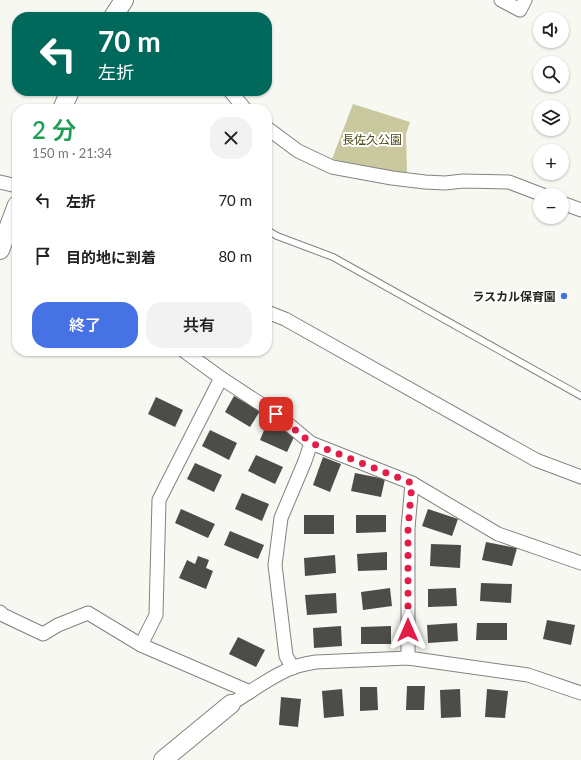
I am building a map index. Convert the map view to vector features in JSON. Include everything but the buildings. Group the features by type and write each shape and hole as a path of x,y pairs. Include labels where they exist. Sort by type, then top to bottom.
{"street":[{"path":"116,12 124,0"},
{"path":"501,0 520,10 525,0"},
{"path":"234,96 242,104"},
{"path":"272,132 298,151 332,167 392,178 425,182 509,182 533,191"},
{"path":"0,182 12,185"},
{"path":"569,205 581,210"},
{"path":"0,250 12,218"},
{"path":"272,314 285,319 536,460 581,477"},
{"path":"191,356 221,378 276,414 311,443 412,483 498,534 581,563"},
{"path":"141,645 156,614 159,500 221,378"},
{"path":"293,668 286,656 275,564 281,518 311,443"},
{"path":"408,658 408,528 412,483"},
{"path":"0,612 3,615 43,634 58,625 88,613 141,645 250,692"},
{"path":"163,760 231,704 268,680 293,668 316,662 408,658 528,675 581,693"}],"lane":[{"path":"272,233 333,257 581,396"}],"green space":[{"name":"長佐久公園","path":"353,104 410,122 406,134 407,173 390,172 332,159"}],"place":[{"name":"ラスカル保育園","path":"564,296"}],"route":[{"path":"276,414 311,443 412,483 408,528 408,630"}]}
